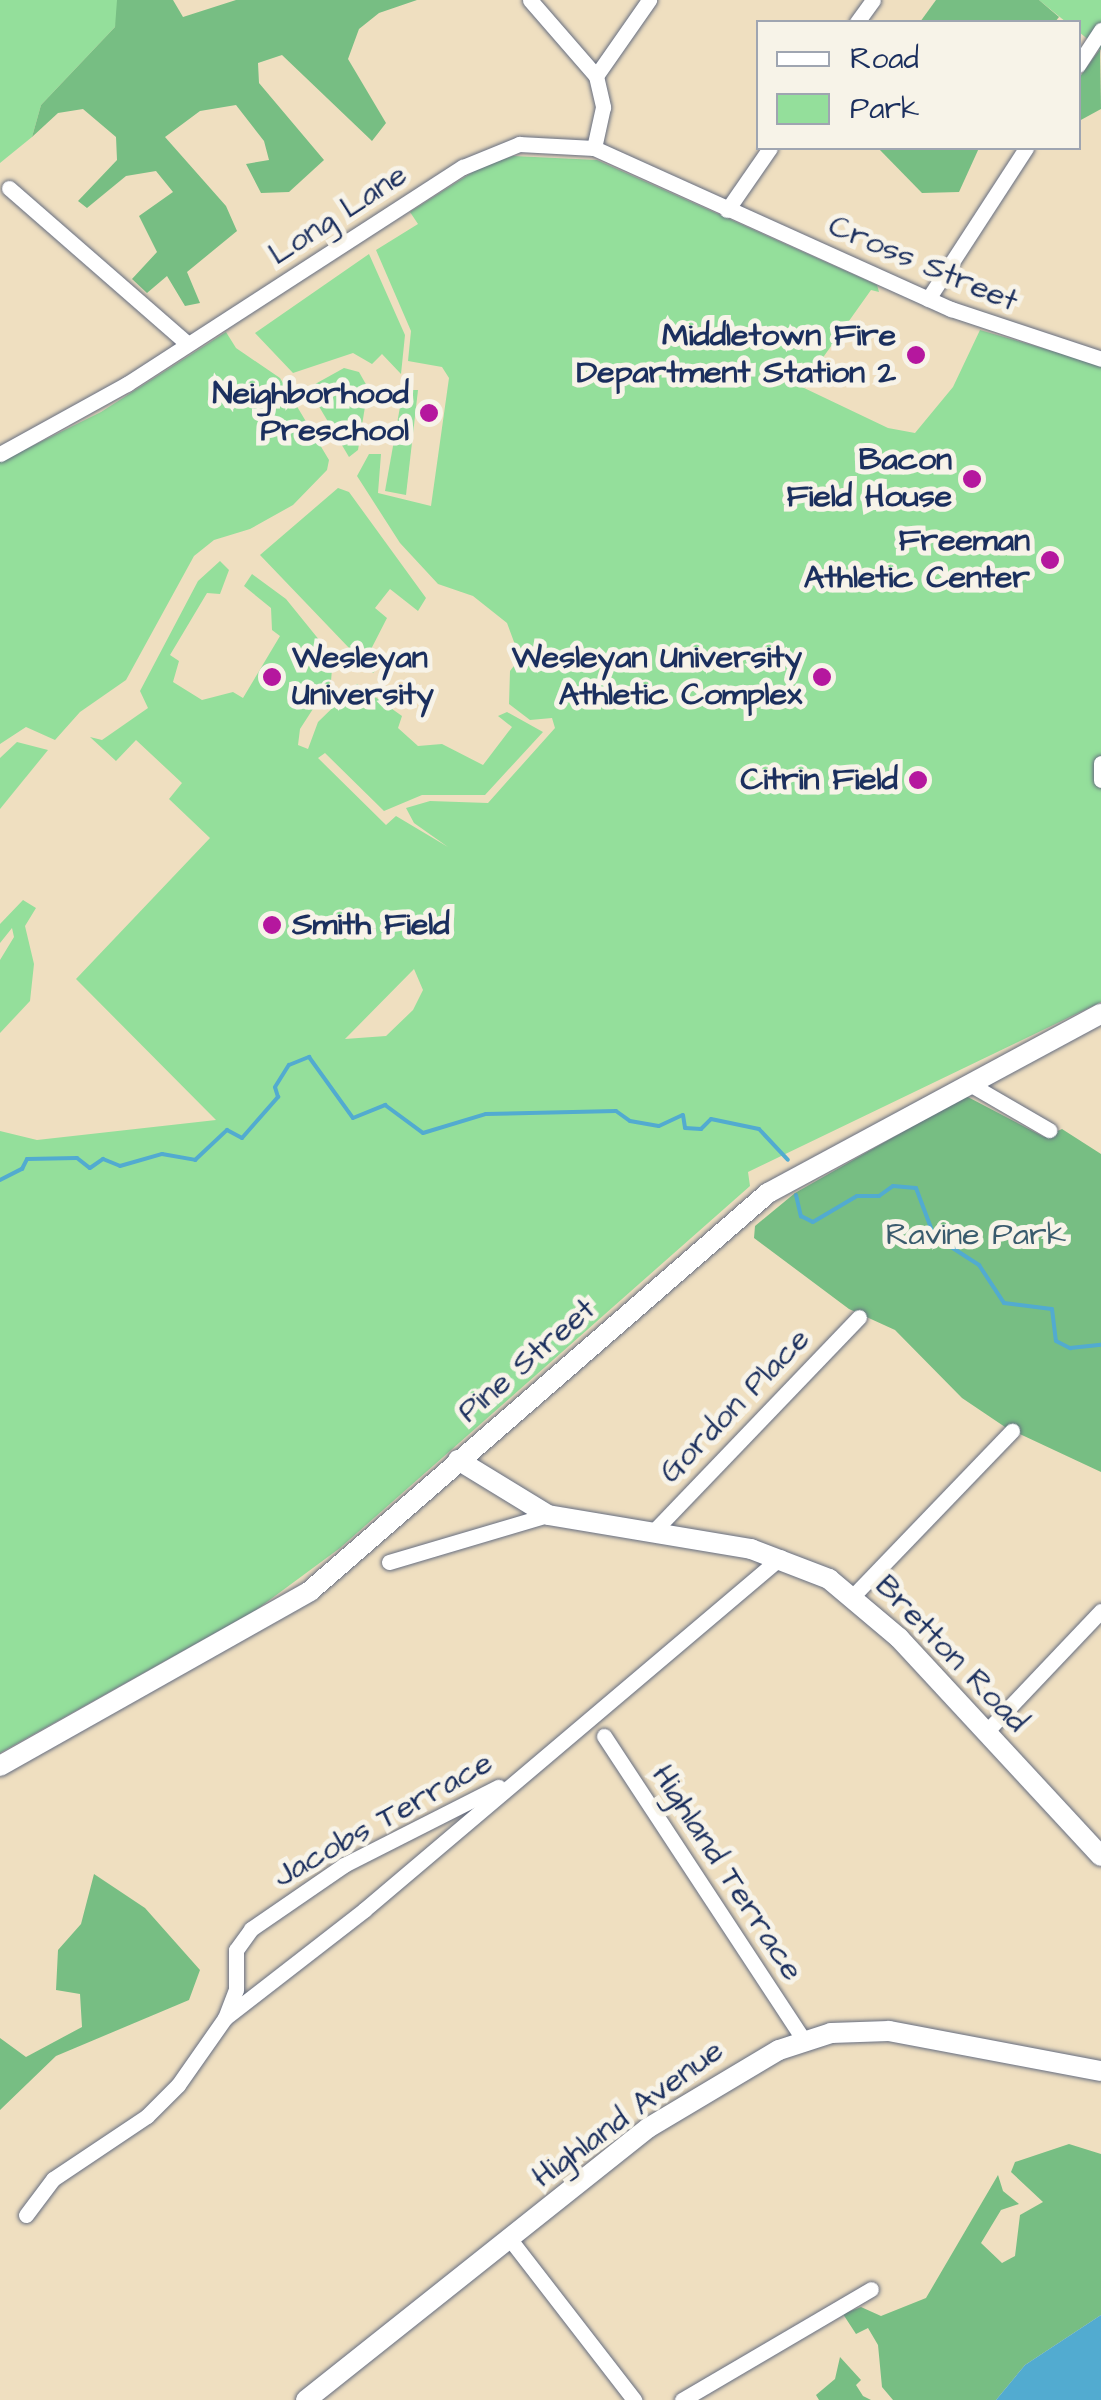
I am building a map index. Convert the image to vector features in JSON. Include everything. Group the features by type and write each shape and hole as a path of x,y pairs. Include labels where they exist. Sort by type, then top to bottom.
{"street":[{"path":"530,0 596,76 603,107 594,148"},
{"path":"596,76 650,0"},
{"path":"1081,60 1101,30"},
{"name":"Long Lane","path":"0,454 188,344 481,157 546,142 594,148 727,210"},
{"path":"727,210 769,150"},
{"path":"928,299 1025,150"},
{"path":"9,188 188,344"},
{"name":"Cross Street","path":"727,210 928,299 1101,358"},
{"path":"1101,763 1101,780"},
{"name":"Pine Street","path":"0,1766 279,1613 768,1193 1101,1014"},
{"path":"968,1083 1049,1130"},
{"name":"Gordon Place","path":"652,1533 859,1318"},
{"path":"854,1595 1012,1432"},
{"name":"Bretton Road","path":"458,1460 548,1516 782,1557 854,1595 1101,1856"},
{"name":"Bretton Road","path":"389,1562 548,1516"},
{"name":"Jacobs Terrace","path":"26,2215 53,2180 147,2116 225,2018 782,1557"},
{"path":"986,1732 1101,1611"},
{"name":"Highland Terrace","path":"604,1736 804,2040"},
{"name":"Jacobs Terrace","path":"225,2018 236,1990 236,1950 251,1929 344,1865 523,1773"},
{"name":"Highland Avenue","path":"306,2400 682,2104 804,2040 889,2031 1101,2071"},
{"path":"509,2238 634,2400"},
{"path":"682,2400 871,2289"}],"green space":[{"path":"0,0 117,0 120,9 115,27 41,105 32,137 0,163"},
{"path":"117,0 173,0 183,17 236,0 417,0 379,13 359,29 348,59 386,123 372,141 282,55 258,63 259,83 324,160 289,192 261,193 246,164 269,160 264,141 236,105 200,111 165,137 226,206 237,231 187,272 200,303 185,306 167,276 147,293 132,279 157,252 139,216 173,192 156,171 126,176 87,208 78,201 117,160 116,137 83,109 58,113 32,137 41,105 115,27"},
{"path":"936,0 1039,0 1059,17 1057,20 921,20"},
{"path":"1039,0 1101,0 1101,50 1081,34 1081,20 1064,20"},
{"path":"1100,49 1101,109 1081,120 1081,75"},
{"path":"880,150 978,150 959,192 922,193"},
{"path":"513,156 597,160 877,285 879,292 871,290 802,387 888,428 915,433 953,387 980,330 1101,365 1101,1002 748,1172 750,1186 340,1548 256,1610 0,1753 0,1131 37,1140 216,1120 76,979 210,838 169,799 182,783 136,740 116,761 90,737 102,740 148,708 140,691 198,581 220,561 229,570 220,594 207,593 170,655 179,661 173,682 202,700 233,692 243,698 280,636 272,630 271,608 244,586 252,574 286,599 333,657 331,681 300,729 298,745 308,749 318,722 357,684 402,716 398,728 418,746 442,744 483,765 512,727 498,716 507,712 543,732 485,795 422,795 384,811 325,753 318,758 386,825 396,816 448,847 414,823 406,808 430,801 488,803 555,728 552,718 530,720 509,704 510,671 520,658 507,623 473,596 438,584 400,543 357,476 369,454 381,454 378,493 431,506 449,378 442,367 408,361 411,331 376,250 418,224 410,212 479,168","holes":["414,969 423,990 413,1010 386,1036 345,1039"]},
{"path":"369,254 405,335 401,374 382,354 372,364 353,353 293,373 255,333"},
{"path":"226,332 236,348 280,378 329,460 327,470 293,505 250,529 214,540 194,556 126,680 80,712 55,740 26,727 0,744 0,462 101,412"},
{"path":"344,368 359,372 368,388 358,450 349,457 308,388"},
{"path":"403,390 418,390 406,495 385,491"},
{"path":"338,488 349,492 426,598 418,611 390,589 375,608 387,618 366,659 379,667 373,673 260,555"},
{"path":"17,742 48,750 0,809 0,758"},
{"path":"23,900 36,908 25,926 34,964 30,1001 0,1033 0,960 14,937 12,928 0,943 0,924"},
{"name":"Ravine Park","path":"966,1096 1044,1137 1062,1129 1101,1154 1101,1472 1005,1427 962,1398 895,1330 849,1309 754,1238 755,1226 795,1193"},
{"path":"94,1874 145,1908 200,1970 189,2000 56,2056 0,2110 0,2038 26,2057 82,2027 80,1994 56,1990 58,1950 81,1924"},
{"path":"1069,2144 1101,2154 1101,2315 1025,2365 996,2400 893,2400 882,2387 878,2345 868,2328 856,2334 843,2314 861,2307 881,2316 926,2298 998,2175 1003,2191 1019,2204 1001,2210 981,2243 1002,2263 1015,2256 1020,2215 1043,2202 1011,2172 1015,2162"},
{"path":"840,2357 861,2380 856,2385 863,2396 871,2400 819,2400 816,2395 835,2379"}],"water":[{"path":"1101,2315 1101,2400 996,2400 1025,2365"}],"waterway":[{"path":"0,1180 22,1169 27,1159 77,1158 90,1168 103,1159 120,1166 162,1154 195,1160 227,1130 242,1138 278,1097 275,1087 289,1065 309,1057 353,1118 385,1105 423,1133 486,1114 616,1111 630,1121 659,1126 683,1115 685,1128 701,1129 711,1119 759,1129 788,1160"},
{"path":"796,1195 801,1216 813,1222 857,1196 879,1196 893,1186 916,1188 934,1236 979,1265 1004,1303 1052,1309 1056,1341 1070,1348 1101,1345"}],"place":[{"name":"Middletown Fire Department Station 2","path":"916,355"},
{"name":"Neighborhood Preschool","path":"429,413"},
{"name":"Bacon Field House","path":"972,479"},
{"name":"Freeman Athletic Center","path":"1050,560"},
{"name":"Wesleyan University","path":"272,677"},
{"name":"Wesleyan University Athletic Complex","path":"822,677"},
{"name":"Citrin Field","path":"918,780"},
{"name":"Smith Field","path":"272,925"}]}
